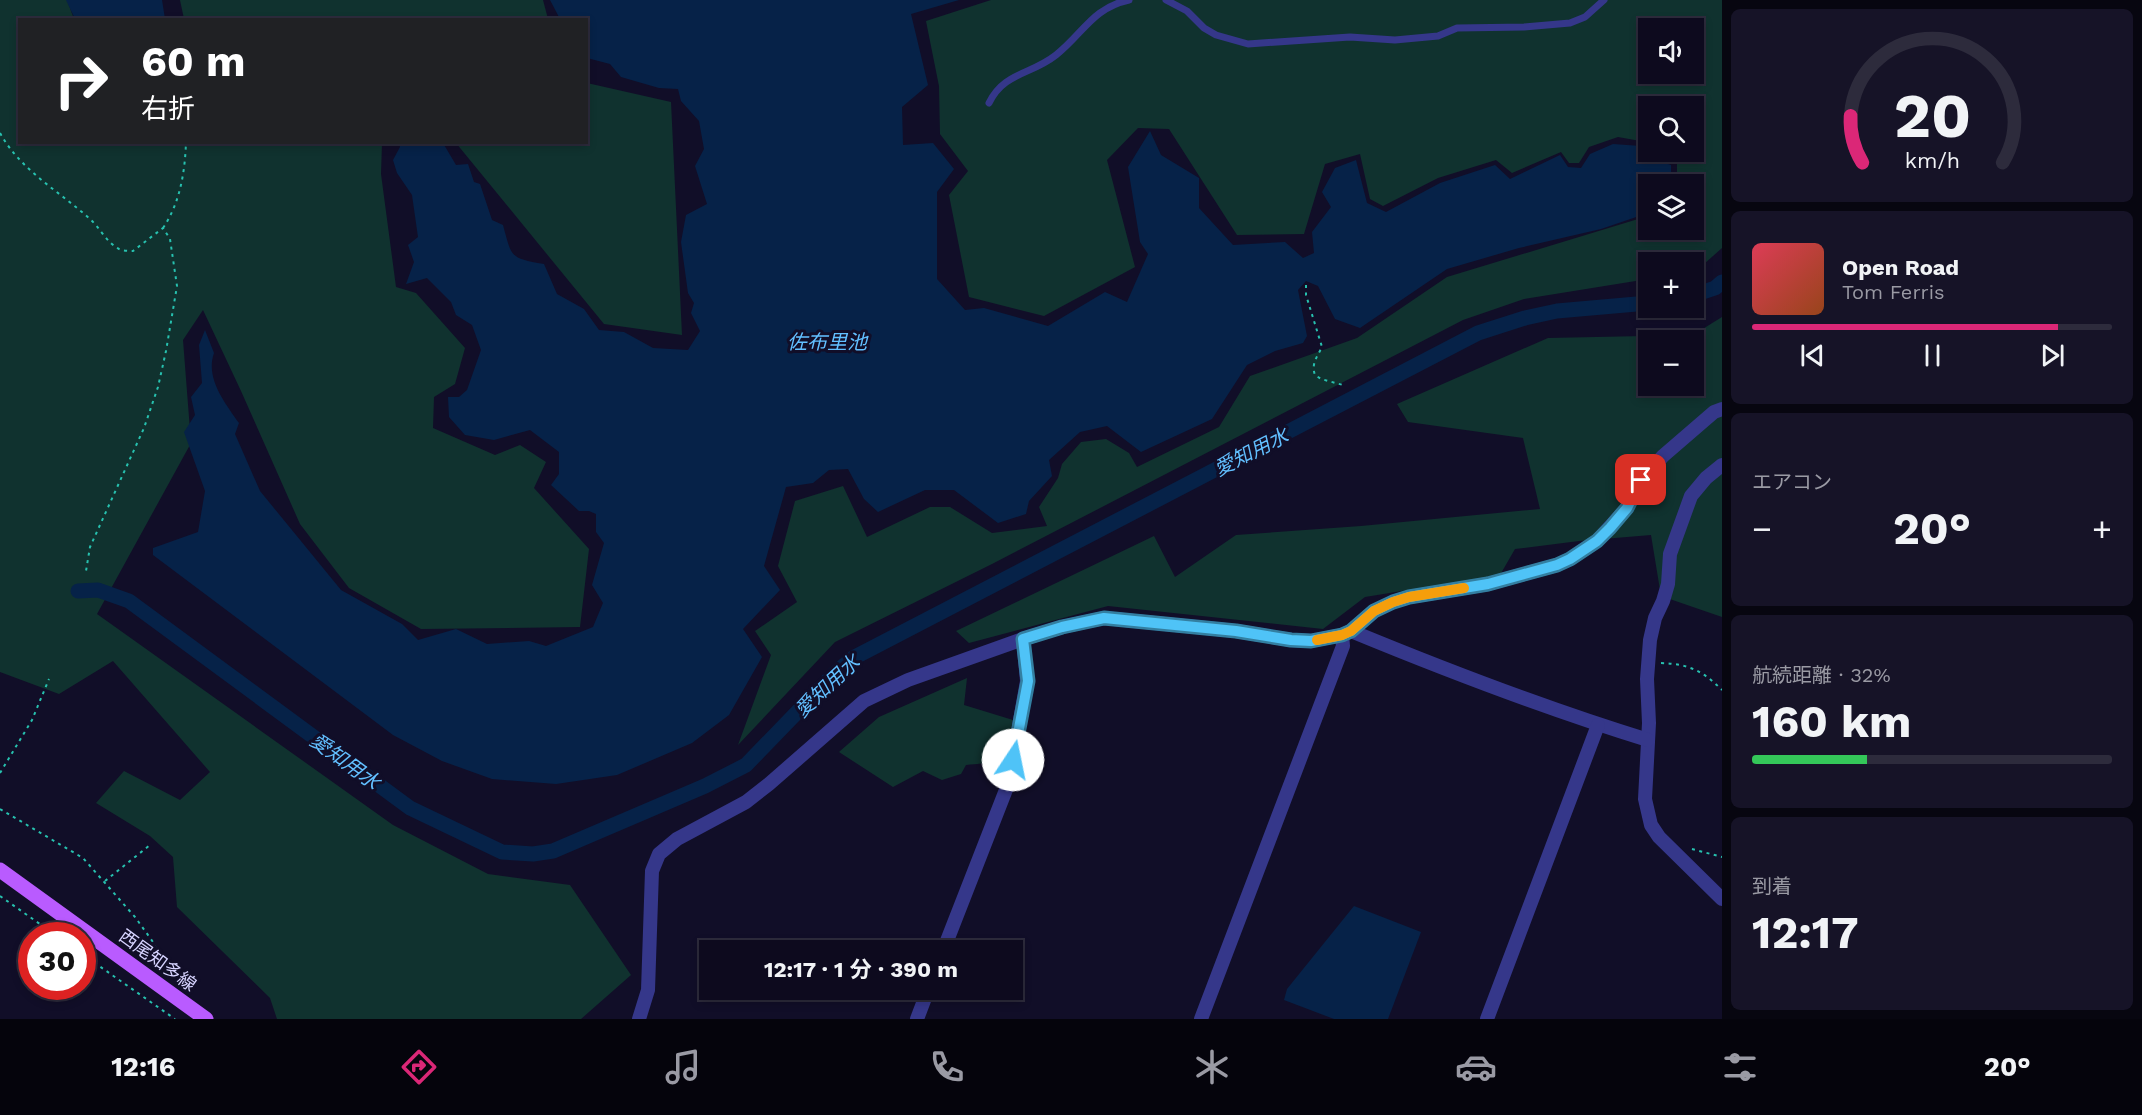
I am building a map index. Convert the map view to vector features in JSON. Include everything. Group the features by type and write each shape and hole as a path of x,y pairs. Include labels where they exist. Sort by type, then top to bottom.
{"main road":[{"name":"西尾知多線","path":"0,870 206,1019"}],"street":[{"path":"639,1019 648,990 652,871 659,854 677,839 746,802 864,700 908,680 1023,639 1062,627 1104,618 1311,641 1347,633 1374,611 1409,597 1488,584 1557,565 1597,541 1627,508 1641,480 1663,456 1714,412 1722,409"},
{"path":"1722,465 1706,478 1691,496 1670,554 1668,584 1655,618 1648,664 1645,799 1651,825 1669,848 1722,899"},
{"path":"1347,633 1598,725 1648,740"},
{"path":"1201,1019 1347,633"},
{"path":"947,940 1009,782 1028,681 1023,639"},
{"path":"1487,1019 1598,725"},
{"path":"917,1019 924,1000"}],"lane":[{"path":"989,103 1000,84 1054,57 1100,12 1109,6 1129,0"},
{"path":"1166,0 1187,11 1204,28 1216,35 1248,44 1350,37 1412,39 1438,36 1457,28 1524,27 1570,23 1585,17 1604,0"}],"path":[{"path":"0,133 18,159 92,220 107,239 120,250 133,251 163,228 172,214 180,188 186,144"},
{"path":"86,571 90,547 144,428 158,387 177,286 170,239 163,228"},
{"path":"1306,285 1306,295 1322,347 1314,361 1315,375 1343,385"},
{"path":"1648,664 1668,663 1696,669 1708,676 1722,690"},
{"path":"0,773 32,720 48,679"},
{"path":"0,809 83,858 135,917 153,942 166,968 169,980 165,989"},
{"path":"104,882 150,845"},
{"path":"1669,848 1678,846 1722,857"},
{"path":"0,896 37,922"},
{"path":"96,964 175,1019"}],"green space":[{"path":"0,0 67,0 74,18 18,18 18,144 382,144 381,174 396,287 416,293 465,348 455,384 434,397 433,428 495,455 520,445 546,462 534,488 589,549 580,627 421,629 349,588 300,524 203,310 183,340 191,443 97,614 393,825 488,874 570,885 631,975 581,1019 277,1019 270,998 177,907 173,857 150,836 96,803 124,771 180,800 210,772 113,661 59,694 0,672"},
{"path":"180,0 543,0 548,18 184,18"},
{"path":"991,0 1722,0 1722,248 1704,264 1704,252 1638,252 1638,281 1524,299 1463,320 992,564 835,642 738,745 771,655 755,631 797,602 778,566 795,501 843,486 867,537 930,507 950,507 992,533 1047,526 1039,507 1058,478 1062,464 1081,442 1106,439 1129,453 1137,467 1219,427 1250,376 1357,338 1447,277 1638,219 1638,240 1704,240 1704,174 1677,174 1677,162 1704,162 1704,96 1638,96 1638,141 1618,137 1589,147 1579,163 1569,163 1561,152 1512,173 1496,160 1438,178 1383,206 1370,199 1360,154 1325,164 1304,234 1237,235 1169,129 1138,128 1107,160 1135,267 1044,316 969,297 949,195 968,171 940,134 939,86 926,21"},
{"path":"588,83 671,102 682,335 604,324 457,144 588,144"},
{"path":"1722,317 1722,617 1661,596 1651,535 1515,549 1500,575 1365,597 1323,629 1108,606 969,643 956,631 1154,536 1175,577 1236,535 1540,509 1523,438 1408,422 1397,404 1548,338 1638,336 1638,396 1704,396 1704,330 1701,330"},
{"path":"967,678 964,705 1013,720 1006,752 998,760 966,765 961,774 942,780 923,771 893,787 839,752 879,717"}],"water":[{"path":"66,0 162,0 165,18 75,18"},
{"name":"佐布里池","path":"550,0 959,0 911,14 928,85 902,107 903,145 933,143 954,169 937,192 937,279 965,310 984,308 1048,326 1105,292 1127,302 1148,254 1140,242 1128,167 1150,131 1161,155 1199,178 1199,208 1233,245 1285,242 1303,258 1314,253 1312,232 1331,207 1322,192 1335,168 1356,160 1367,203 1386,212 1440,183 1495,165 1510,179 1560,155 1568,167 1581,168 1590,154 1613,144 1638,146 1638,162 1662,162 1671,165 1671,174 1638,174 1638,216 1601,229 1519,248 1447,269 1360,328 1335,319 1318,286 1306,281 1298,290 1307,336 1303,343 1275,351 1247,365 1212,419 1141,452 1107,426 1080,432 1049,460 1052,476 1029,501 1026,514 998,523 954,490 925,490 878,512 864,499 848,469 829,470 813,483 786,487 764,566 780,590 743,629 762,657 729,715 692,743 617,775 556,784 492,779 442,761 393,735 153,555 153,548 198,532 205,491 184,432 195,415 191,397 202,383 199,345 205,330 214,353 212,372 214,381 239,423 235,434 260,491 341,590 402,624 418,640 456,629 487,644 529,641 546,646 593,627 603,603 592,585 604,543 596,532 596,514 579,511 551,485 559,474 559,452 530,430 494,440 465,435 449,417 448,397 459,397 467,390 481,350 472,325 456,315 451,302 427,278 406,284 414,262 408,245 418,237 412,195 397,173 393,160 399,144 444,144 456,165 468,164 474,182 480,184 492,220 503,225 508,244 514,255 544,264 557,294 584,309 599,330 624,332 653,348 688,350 700,331 691,313 694,303 688,293 681,242 686,215 707,204 695,166 704,149 699,121 681,101 678,89 659,88 621,77 610,64 588,58 588,18 559,18"},
{"path":"1354,906 1421,932 1388,1019 1334,1019 1284,1000 1287,989"}],"waterway":[{"name":"愛知用水","path":"1704,292 1715,288 1722,282"},
{"name":"愛知用水","path":"78,591 98,590 129,601 410,808 502,852 533,854 553,851 705,786 746,765 835,673 853,658 1478,333 1525,318 1557,311 1638,304"}],"slow traffic":[{"path":"1317,640 1333,638 1351,631 1374,611 1393,602 1409,597 1464,588"}],"route":[{"path":"1013,760 1028,681 1023,639 1062,627 1104,618 1236,631 1291,640 1311,641 1333,638 1351,631 1374,611 1393,602 1409,597 1488,584 1557,565 1570,559 1597,541 1610,528 1627,508 1641,480"}]}
